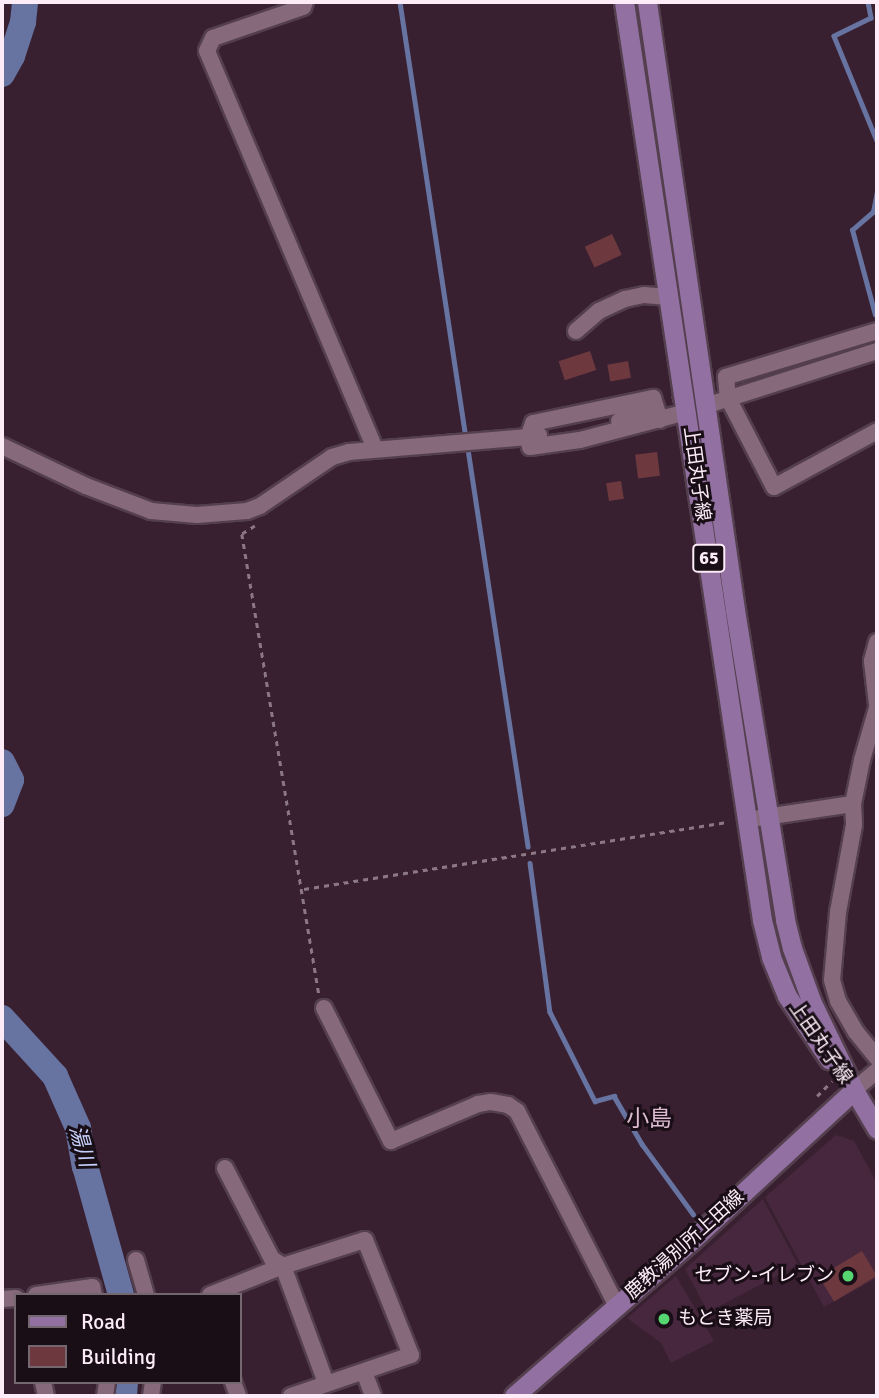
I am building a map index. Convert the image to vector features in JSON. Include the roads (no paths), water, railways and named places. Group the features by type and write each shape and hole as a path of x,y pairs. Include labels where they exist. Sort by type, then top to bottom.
{"main road":[{"name":"上田丸子線","path":"624,2 668,297 696,409 792,948 812,1003 854,1090 877,1129"},
{"name":"上田丸子線","path":"647,2 747,820 762,920 780,980 803,1024 854,1090"},
{"name":"鹿教湯別所上田線","path":"514,1396 854,1090"}],"street":[{"path":"305,2 303,7 213,38 207,51 375,449"},
{"path":"576,331 599,311 625,299 644,295 668,297"},
{"path":"877,331 726,377 728,398 774,487 877,431"},
{"path":"744,382 877,340"},
{"path":"655,416 653,398 533,423 528,437 530,447 580,440 655,416 696,409 877,351"},
{"path":"2,446 86,486 151,511 173,514 247,511 271,501 332,457 375,449 528,437"},
{"path":"877,642 872,661 877,706 869,760 853,804 854,825 838,912 832,980 838,1001 856,1032 877,1058"},
{"path":"747,820 853,804"},
{"path":"324,1008 391,1141 478,1104 491,1102 508,1105 517,1111 617,1306"},
{"path":"854,1090 877,1071"},
{"path":"225,1168 272,1259 283,1266 326,1383"},
{"path":"215,1293 283,1266 365,1240 411,1355 291,1396"},
{"path":"136,1260 145,1293"},
{"path":"50,1293 92,1287 94,1293"},
{"path":"364,1372 373,1396"}],"waterway":[{"name":"湯川","path":"2,74 12,56 23,22 25,2"},
{"path":"400,2 465,433"},
{"path":"868,2 871,18 834,36 877,141"},
{"path":"875,315 852,230 873,212 877,192"},
{"path":"468,449 528,847"},
{"name":"湯川","path":"2,762 11,780 2,804"},
{"path":"530,863 550,1012 595,1101 614,1096 642,1144 693,1214"},
{"name":"湯川","path":"2,1018 55,1076 78,1128 85,1166 120,1293"},
{"name":"湯川","path":"124,1396 125,1384"}],"tunnel":[{"path":"650,411 744,382"}],"place":[{"name":"セブン-イレブン","path":"848,1276"},
{"name":"もとき薬局","path":"664,1319"}],"district":[{"name":"小島","path":"649,1119"}]}
